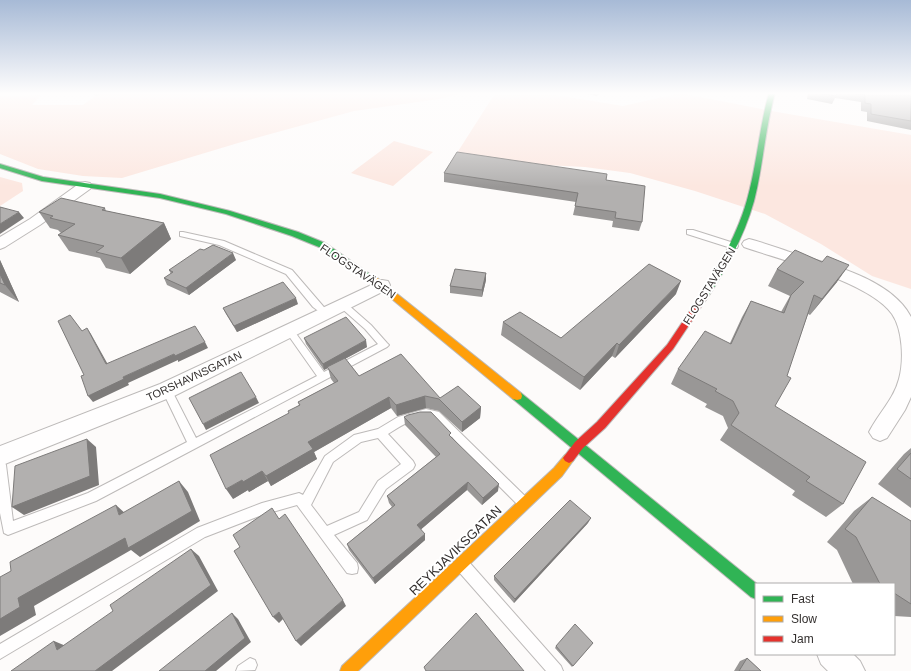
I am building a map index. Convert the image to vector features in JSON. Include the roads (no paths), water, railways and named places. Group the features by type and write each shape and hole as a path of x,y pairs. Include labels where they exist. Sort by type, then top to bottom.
{"street":[{"name":"FLOGSTAVÄGEN","path":"579,445 601,425 670,348 709,288 741,245 745,220 754,186 764,124"},
{"name":"FLOGSTAVÄGEN","path":"0,166 42,179 160,196 228,212 296,234 322,245 382,285 579,445 755,591"},
{"path":"0,244 35,222 85,186"},
{"path":"741,245 835,273 874,290 895,306 907,327 911,352 909,379 898,404 880,432"},
{"name":"TORSHAVNSGATAN","path":"0,456 167,390 382,285"},
{"name":"REYKJAVIKSGATAN","path":"347,671 558,472 579,445"},
{"path":"832,655 850,671"}],"lane":[{"path":"690,232 741,245"},
{"path":"183,234 221,243 289,272 316,305 325,313"},
{"path":"0,465 8,529 92,496 194,445 384,345 368,327 343,305"},
{"path":"289,330 323,377"},
{"path":"167,390 194,445"},
{"path":"304,505 329,459 358,438 380,433 402,420 426,413 434,415 524,503"},
{"path":"325,532 363,516 382,485 409,465 380,433"},
{"path":"0,652 201,532 262,509 300,499 352,568"},
{"path":"460,563 556,671"}]}
